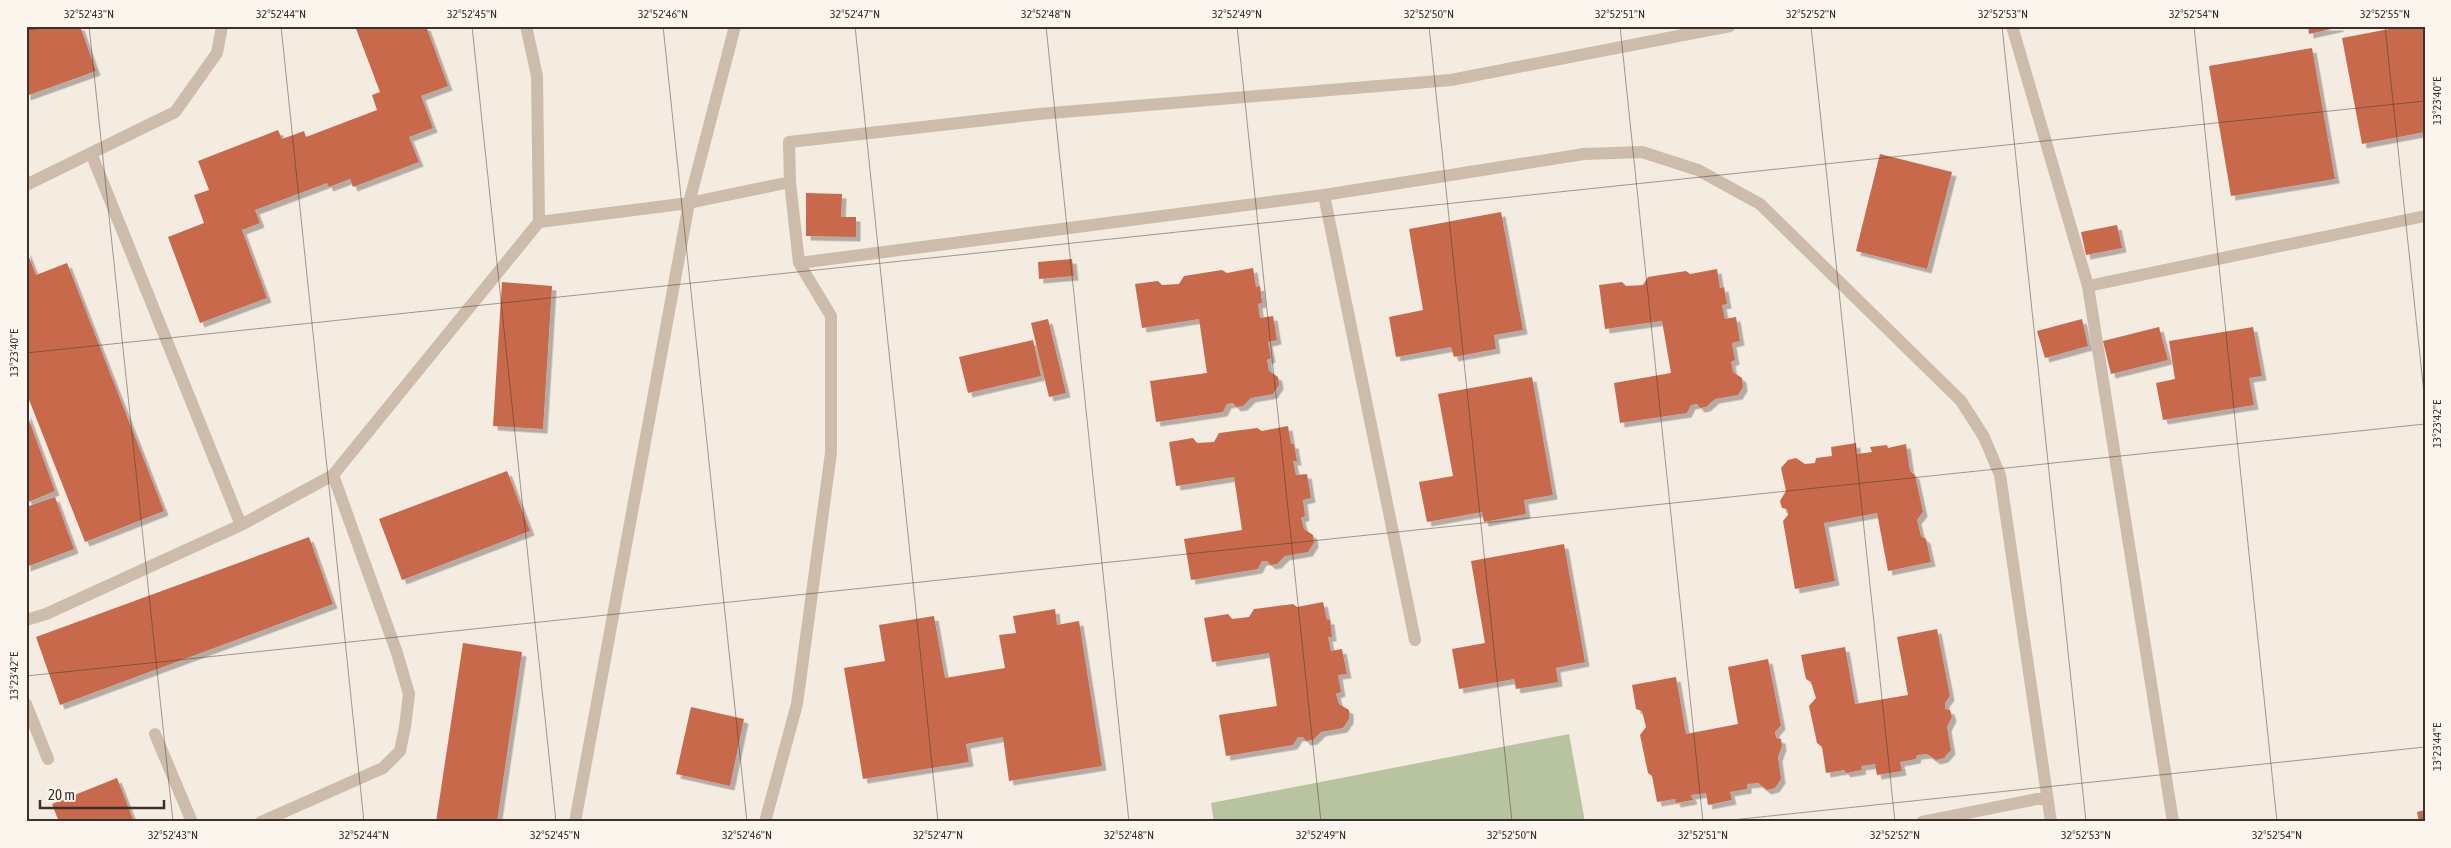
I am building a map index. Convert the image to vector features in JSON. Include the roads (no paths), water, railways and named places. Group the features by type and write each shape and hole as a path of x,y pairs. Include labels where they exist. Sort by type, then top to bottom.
{"street":[{"path":"26,185 175,112 217,53 222,26"},
{"path":"26,620 46,614 241,525 333,476 539,222 537,76 526,26"},
{"path":"575,822 689,203 735,26"},
{"path":"765,822 797,704 831,453 831,316 799,262 790,182 789,142 1039,114 1451,80 1730,26"},
{"path":"2012,26 2088,286 2173,822"},
{"path":"799,262 1324,195 1584,154 1642,152 1698,170 1760,204 1961,401 1984,437 2000,475 2051,822"},
{"path":"92,153 241,525"},
{"path":"539,222 689,203 790,182"},
{"path":"1324,195 1416,640"},
{"path":"2088,286 2425,216"},
{"path":"261,822 384,768 400,751 405,727 409,694 398,653 333,476"},
{"path":"26,704 48,759"},
{"path":"155,734 192,822"},
{"path":"1922,822 2047,797"}]}
